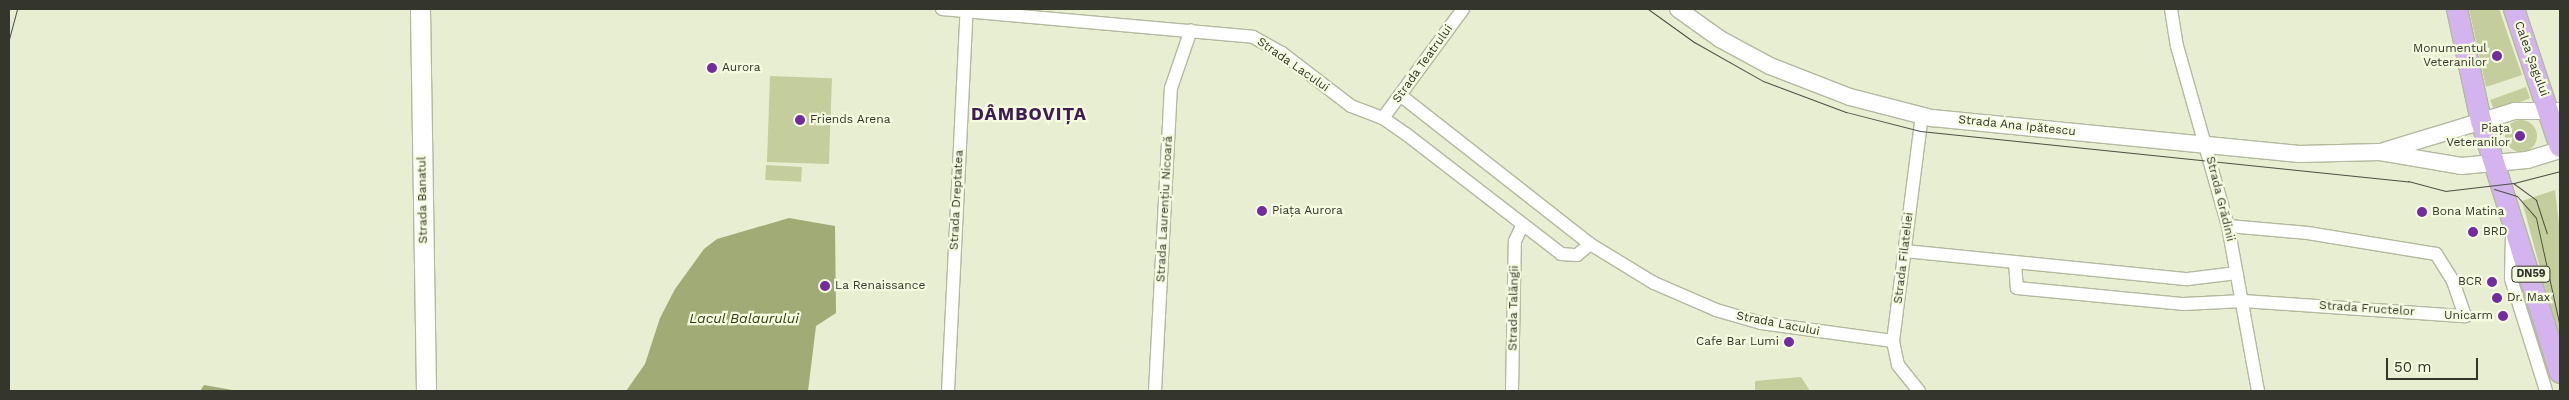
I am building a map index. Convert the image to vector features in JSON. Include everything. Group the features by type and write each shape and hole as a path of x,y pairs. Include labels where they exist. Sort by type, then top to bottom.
{"main road":[{"name":"Strada Banatul","path":"420,9 426,391"},
{"name":"DN59","path":"2457,9 2481,121 2560,373"},
{"name":"Calea Șagului","path":"2514,9 2555,110"},
{"path":"2555,110 2560,148"}],"street":[{"name":"Strada Lacului","path":"942,9 967,9 1234,33 1262,40 1352,106 1383,118 1522,226 1570,256 1577,255 1590,244"},
{"name":"Strada Dreptatea","path":"948,391 967,9"},
{"name":"Strada Teatrului","path":"1383,118 1463,9"},
{"name":"Strada Ana Ipătescu","path":"1678,9 1720,39 1770,66 1850,97 1922,116 2299,154 2380,152 2448,165 2494,165"},
{"name":"Strada Grădinii","path":"2171,9 2177,46 2228,226 2258,391"},
{"name":"Strada Laurențiu Nicoară","path":"1155,391 1171,88 1191,30"},
{"name":"Strada Lacului","path":"1400,95 1567,228 1654,283 1716,310 1761,323 1893,341"},
{"path":"2481,121 2515,111 2555,110"},
{"name":"Strada Filateliei","path":"1919,391 1898,365 1893,341 1922,116"},
{"name":"Strada Ana Ipătescu","path":"2380,152 2481,121"},
{"path":"2494,165 2560,148"},
{"path":"2513,221 2511,279 2546,391"},
{"name":"Strada Talăngii","path":"1512,391 1515,241 1522,226"},
{"name":"Strada Fructelor","path":"2015,262 2017,288 2184,304 2243,301 2465,316 2453,281 2436,254 2308,233 2228,226"},
{"path":"1905,251 2188,279 2237,273"}],"shaded area":[{"path":"2469,9 2499,9 2522,75 2486,87"},
{"name":"Friends Arena","path":"770,76 832,78 829,164 767,162"},
{"path":"2526,87 2530,98 2494,111 2490,100"},
{"path":"2521,120 2527,121 2532,125 2536,130 2536,142 2532,147 2527,151 2521,152 2515,151 2510,147 2506,142 2505,136 2506,130 2510,125 2515,121"},
{"path":"766,165 802,167 801,182 765,180"},
{"path":"2555,190 2560,233 2560,342 2522,201"},
{"path":"1801,377 1810,391 1755,391 1755,381"}],"water":[{"name":"Lacul Balaurului","path":"789,218 835,226 836,313 816,326 808,391 626,391 645,364 660,318 675,289 704,249 717,239"},
{"path":"204,385 238,391 200,391"}],"tram line":[{"path":"9,39 17,9"},
{"path":"1648,9 1694,42 1763,81 1846,112 1920,131 2408,181 2445,191 2514,183 2560,171"},
{"path":"2513,183 2536,200 2547,233"},
{"path":"2494,189 2517,196 2536,218 2560,327"}],"place":[{"name":"Monumentul Veteranilor","path":"2497,56"},
{"name":"Aurora","path":"712,68"},
{"name":"Friends Arena","path":"800,120"},
{"name":"Piața Veteranilor","path":"2520,136"},
{"name":"Piața Aurora","path":"1262,211"},
{"name":"Bona Matina","path":"2422,212"},
{"name":"BRD","path":"2473,232"},
{"name":"BCR","path":"2492,282"},
{"name":"La Renaissance","path":"825,286"},
{"name":"Dr. Max","path":"2497,298"},
{"name":"Unicarm","path":"2503,316"},
{"name":"Cafe Bar Lumi","path":"1789,342"}],"district":[{"name":"DÂMBOVIȚA","path":"1029,114"}]}
